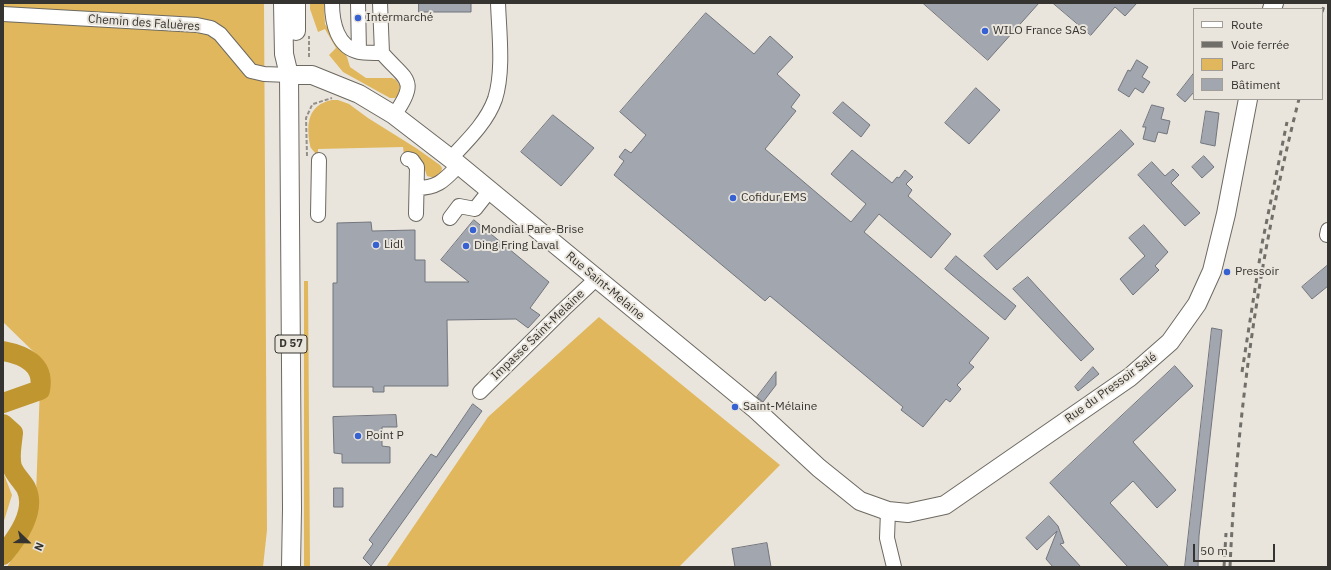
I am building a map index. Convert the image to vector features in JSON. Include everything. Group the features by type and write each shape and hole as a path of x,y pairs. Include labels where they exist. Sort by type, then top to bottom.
{"main road":[{"name":"D 57","path":"284,3 284,54 289,75 292,509 291,567"},
{"name":"D 57","path":"289,75 296,55 296,3"},
{"name":"Rue Saint-Melaine","path":"289,75 312,75 359,94 394,115 455,161 754,408 819,468 860,501 888,511"},
{"name":"Rue du Pressoir Salé","path":"888,511 908,513 945,505 1130,377 1170,342 1197,304 1212,271 1224,221 1248,100"},
{"name":"D 57","path":"292,509 294,567"}],"street":[{"path":"332,3 332,23 340,39 347,46 359,52 382,53 400,70 408,90 406,99 394,115"},
{"path":"358,3 359,52"},
{"path":"380,3 382,53"},
{"path":"417,188 433,187 441,182 479,126 495,98 499,62 498,3"},
{"name":"Chemin des Faluères","path":"3,14 197,25 211,28 220,34 251,71 264,74 289,75"},
{"path":"313,159 318,215"},
{"path":"408,160 412,160 417,167 416,214"},
{"path":"450,218 459,206 475,209 490,190"},
{"name":"Impasse Saint-Melaine","path":"480,392 562,310 596,279"},
{"path":"888,511 887,538 894,567"}],"path":[{"path":"313,159 306,118 313,104 332,98 337,99"}],"green space":[{"path":"3,3 264,3 267,530 263,567 7,567 35,522 41,359 3,322"},
{"path":"310,3 324,3 325,24 347,57 350,67 366,78 392,78 396,80 400,86 398,96 395,98 390,98 343,72 329,55 336,48 325,29 318,32 310,9"},
{"path":"338,100 349,104 368,118 416,148 440,165 442,168 441,173 435,178 427,176 422,161 404,155 403,147 318,149 318,155 316,155 310,146 308,129 310,116 318,106 324,102"},
{"path":"304,281 308,281 310,567 304,567"},
{"path":"599,317 780,465 679,567 386,567 488,417"},
{"path":"3,472 12,495 3,524"}],"building":[{"path":"419,3 471,3 471,12 419,12"},
{"name":"WILO France SAS","path":"923,3 1039,3 988,60"},
{"name":"WILO France SAS","path":"1053,3 1137,3 1125,16 1115,7 1091,35"},
{"name":"Cofidur EMS","path":"706,13 754,54 770,36 793,57 777,74 800,95 791,107 796,111 765,149 851,222 866,204 831,174 852,150 892,183 897,177 899,178 905,170 913,177 906,184 912,190 908,196 951,234 931,258 879,214 864,232 989,338 969,363 974,367 957,385 961,389 950,402 946,399 923,427 901,410 903,407 770,296 765,301 614,175 624,161 619,157 625,149 631,153 646,135 620,112"},
{"path":"1137,60 1148,67 1142,77 1150,82 1143,93 1135,88 1129,97 1118,90 1128,70 1130,71"},
{"path":"1193,74 1193,93 1185,102 1177,95"},
{"path":"976,88 1000,110 969,144 945,123"},
{"path":"843,102 870,125 861,137 833,113"},
{"path":"1152,105 1164,108 1161,119 1170,121 1167,134 1158,132 1155,142 1143,139 1146,127 1143,127"},
{"path":"1206,111 1219,113 1215,146 1201,143"},
{"path":"553,115 594,148 561,186 521,152"},
{"path":"1121,130 1134,144 997,270 984,256"},
{"path":"1204,156 1214,167 1202,178 1192,167"},
{"path":"1152,162 1165,176 1173,169 1179,175 1171,183 1200,213 1185,226 1138,175"},
{"path":"474,220 549,282 530,308 540,315 528,328 516,319 447,320 448,386 384,386 384,392 373,392 373,387 333,387 333,283 337,283 337,223 371,222 372,231 415,230 415,260 425,260 425,282 469,282 441,260"},
{"path":"1144,225 1168,252 1155,266 1159,270 1133,295 1120,279 1145,256 1129,238"},
{"path":"956,256 1016,306 1005,320 945,269"},
{"path":"1328,265 1328,286 1312,299 1302,287"},
{"path":"1028,277 1094,349 1081,361 1013,289"},
{"path":"1212,328 1222,330 1199,536 1198,567 1185,567"},
{"path":"1175,366 1193,386 1133,442 1176,490 1157,508 1133,481 1110,503 1169,567 1128,567 1050,483"},
{"path":"1093,367 1099,374 1078,391 1075,387"},
{"path":"776,372 776,385 763,402 757,397"},
{"path":"473,404 482,411 371,566 363,558 373,544 369,540 431,454 436,457"},
{"path":"396,415 397,427 382,427 382,446 390,447 390,463 342,463 342,454 334,453 333,417"},
{"path":"334,488 343,488 343,507 334,507"},
{"path":"1049,516 1058,526 1064,543 1060,544 1081,567 1053,567 1046,559 1057,531 1037,550 1026,538"},
{"path":"767,543 771,567 735,567 732,549"}],"waterway":[{"path":"3,351 18,355 31,362 36,367 41,381 40,390 3,403"},
{"path":"3,424 13,433 11,463 15,473 26,488 29,497 29,506 24,524 14,541 3,555"}],"railway":[{"path":"1323,9 1325,3"},
{"path":"1230,567 1238,449 1252,331 1273,214 1299,100"},
{"path":"1242,372 1262,244 1287,122"},
{"path":"1224,567 1226,533"}],"place":[{"name":"Intermarché","path":"358,18"},
{"name":"WILO France SAS","path":"985,31"},
{"name":"Cofidur EMS","path":"733,198"},
{"name":"Mondial Pare-Brise","path":"473,230"},
{"name":"Lidl","path":"376,245"},
{"name":"Ding Fring Laval","path":"466,246"},
{"name":"Pressoir","path":"1227,272"},
{"name":"Saint-Mélaine","path":"735,407"},
{"name":"Point P","path":"358,436"}]}
